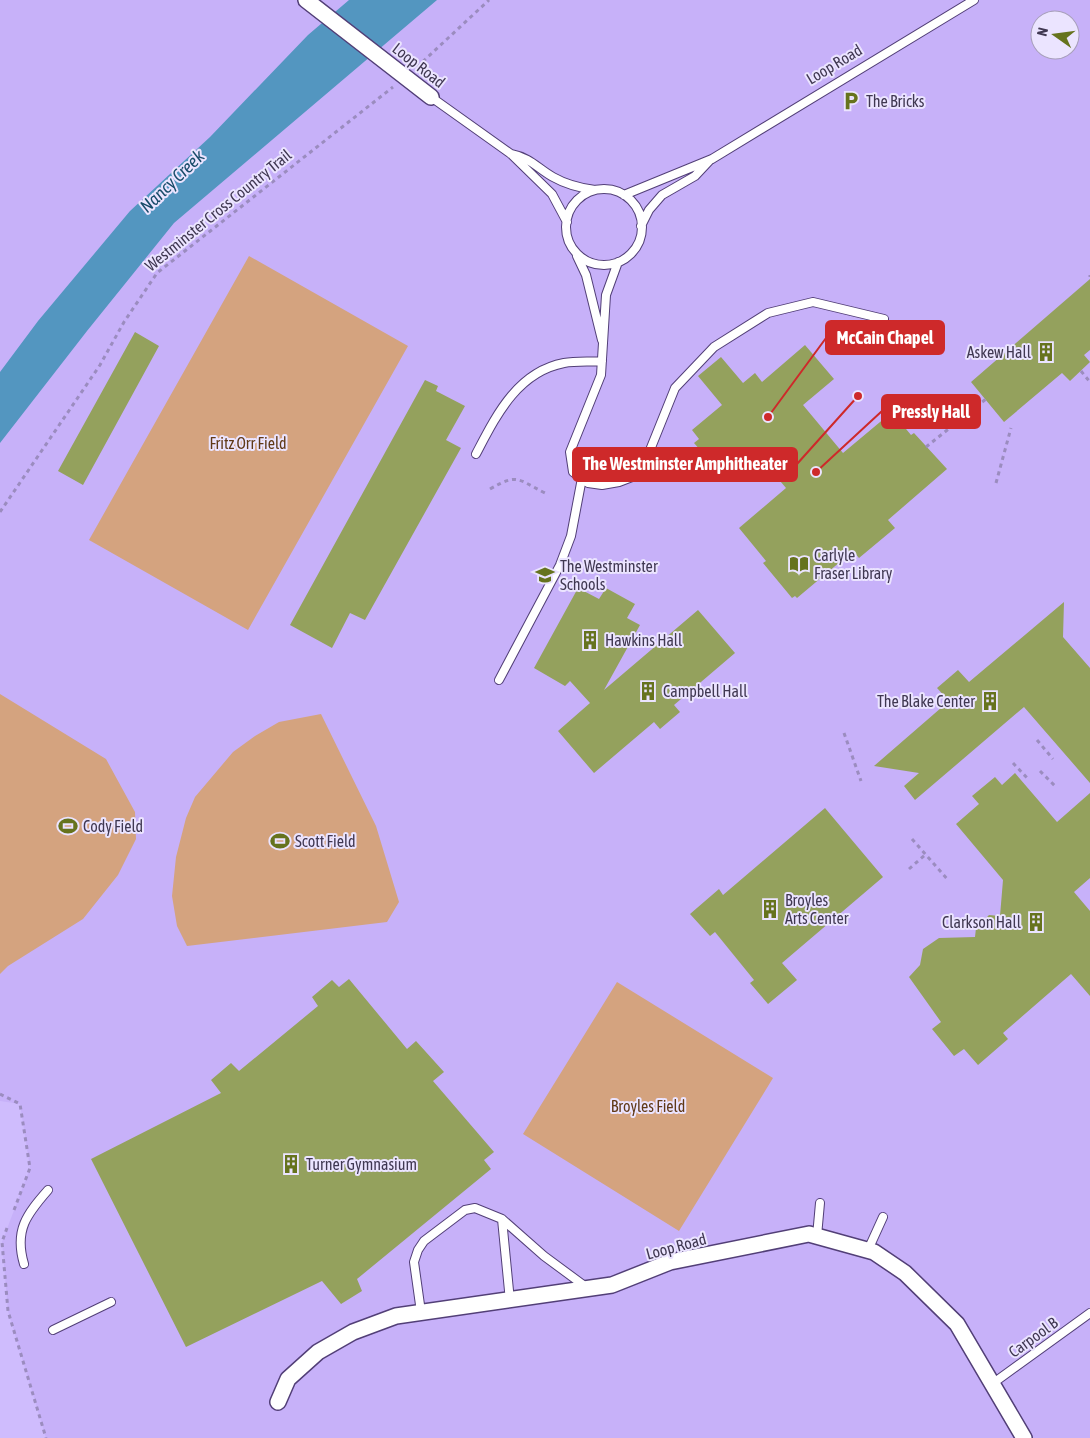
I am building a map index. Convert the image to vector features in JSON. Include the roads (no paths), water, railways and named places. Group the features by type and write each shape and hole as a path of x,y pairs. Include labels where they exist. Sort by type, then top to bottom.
{"street":[{"name":"Loop Road","path":"306,0 431,97"},
{"name":"Loop Road","path":"278,1402 288,1379 318,1352 353,1332 396,1316 612,1285 670,1262 809,1234 874,1252 905,1273 957,1324 1024,1438"}],"lane":[{"name":"Loop Road","path":"624,195 712,158 974,0"},
{"name":"Loop Road","path":"431,97 511,154 552,194 566,222"},
{"name":"Loop Road","path":"511,154 526,157 552,176 574,187 597,190"},
{"name":"Loop Road","path":"641,226 649,210 662,195 695,176 712,158"},
{"path":"574,250 583,259 594,264 606,265 618,262 636,248 641,226 639,214 633,204 624,195 615,191 597,190 586,194 576,202 566,222 569,242 586,275 603,347"},
{"path":"618,262 606,295 601,375 570,452 573,472 588,483 602,485 632,477 646,460 675,388 714,347 768,314 813,302 884,319"},
{"path":"476,454 496,416 516,390 536,373 563,364 602,360"},
{"path":"498,680 560,565 571,536 582,478"},
{"path":"24,1264 19,1247 24,1221 48,1190"},
{"path":"816,1236 820,1203"},
{"path":"421,1312 414,1262 424,1241 465,1210 480,1209 502,1219 544,1256 588,1289"},
{"path":"868,1250 883,1217"},
{"path":"502,1219 510,1300"},
{"path":"54,1330 111,1302"},
{"name":"Carpool B","path":"992,1384 1090,1313"}],"water":[{"name":"Nancy Creek","path":"349,0 437,0 174,223 0,443 0,372 38,321 130,211 210,137 308,35"}],"place":[{"name":"The Bricks","path":"851,101"},
{"name":"Askew Hall","path":"1046,352"},
{"name":"The Westminster Amphitheater","path":"858,396"},
{"name":"McCain Chapel","path":"768,417"},
{"name":"Pressly Hall","path":"816,472"},
{"name":"Carlyle Fraser Library","path":"799,564"},
{"name":"The Westminster Schools","path":"545,575"},
{"name":"Hawkins Hall","path":"590,640"},
{"name":"Campbell Hall","path":"648,691"},
{"name":"The Blake Center","path":"990,701"},
{"name":"Cody Field","path":"68,826"},
{"name":"Scott Field","path":"280,841"},
{"name":"Broyles Arts Center","path":"770,909"},
{"name":"Clarkson Hall","path":"1036,922"},
{"name":"Turner Gymnasium","path":"291,1164"}],"park label":[{"name":"Fritz Orr Field","path":"248,443"},
{"name":"Broyles Field","path":"648,1106"}]}
